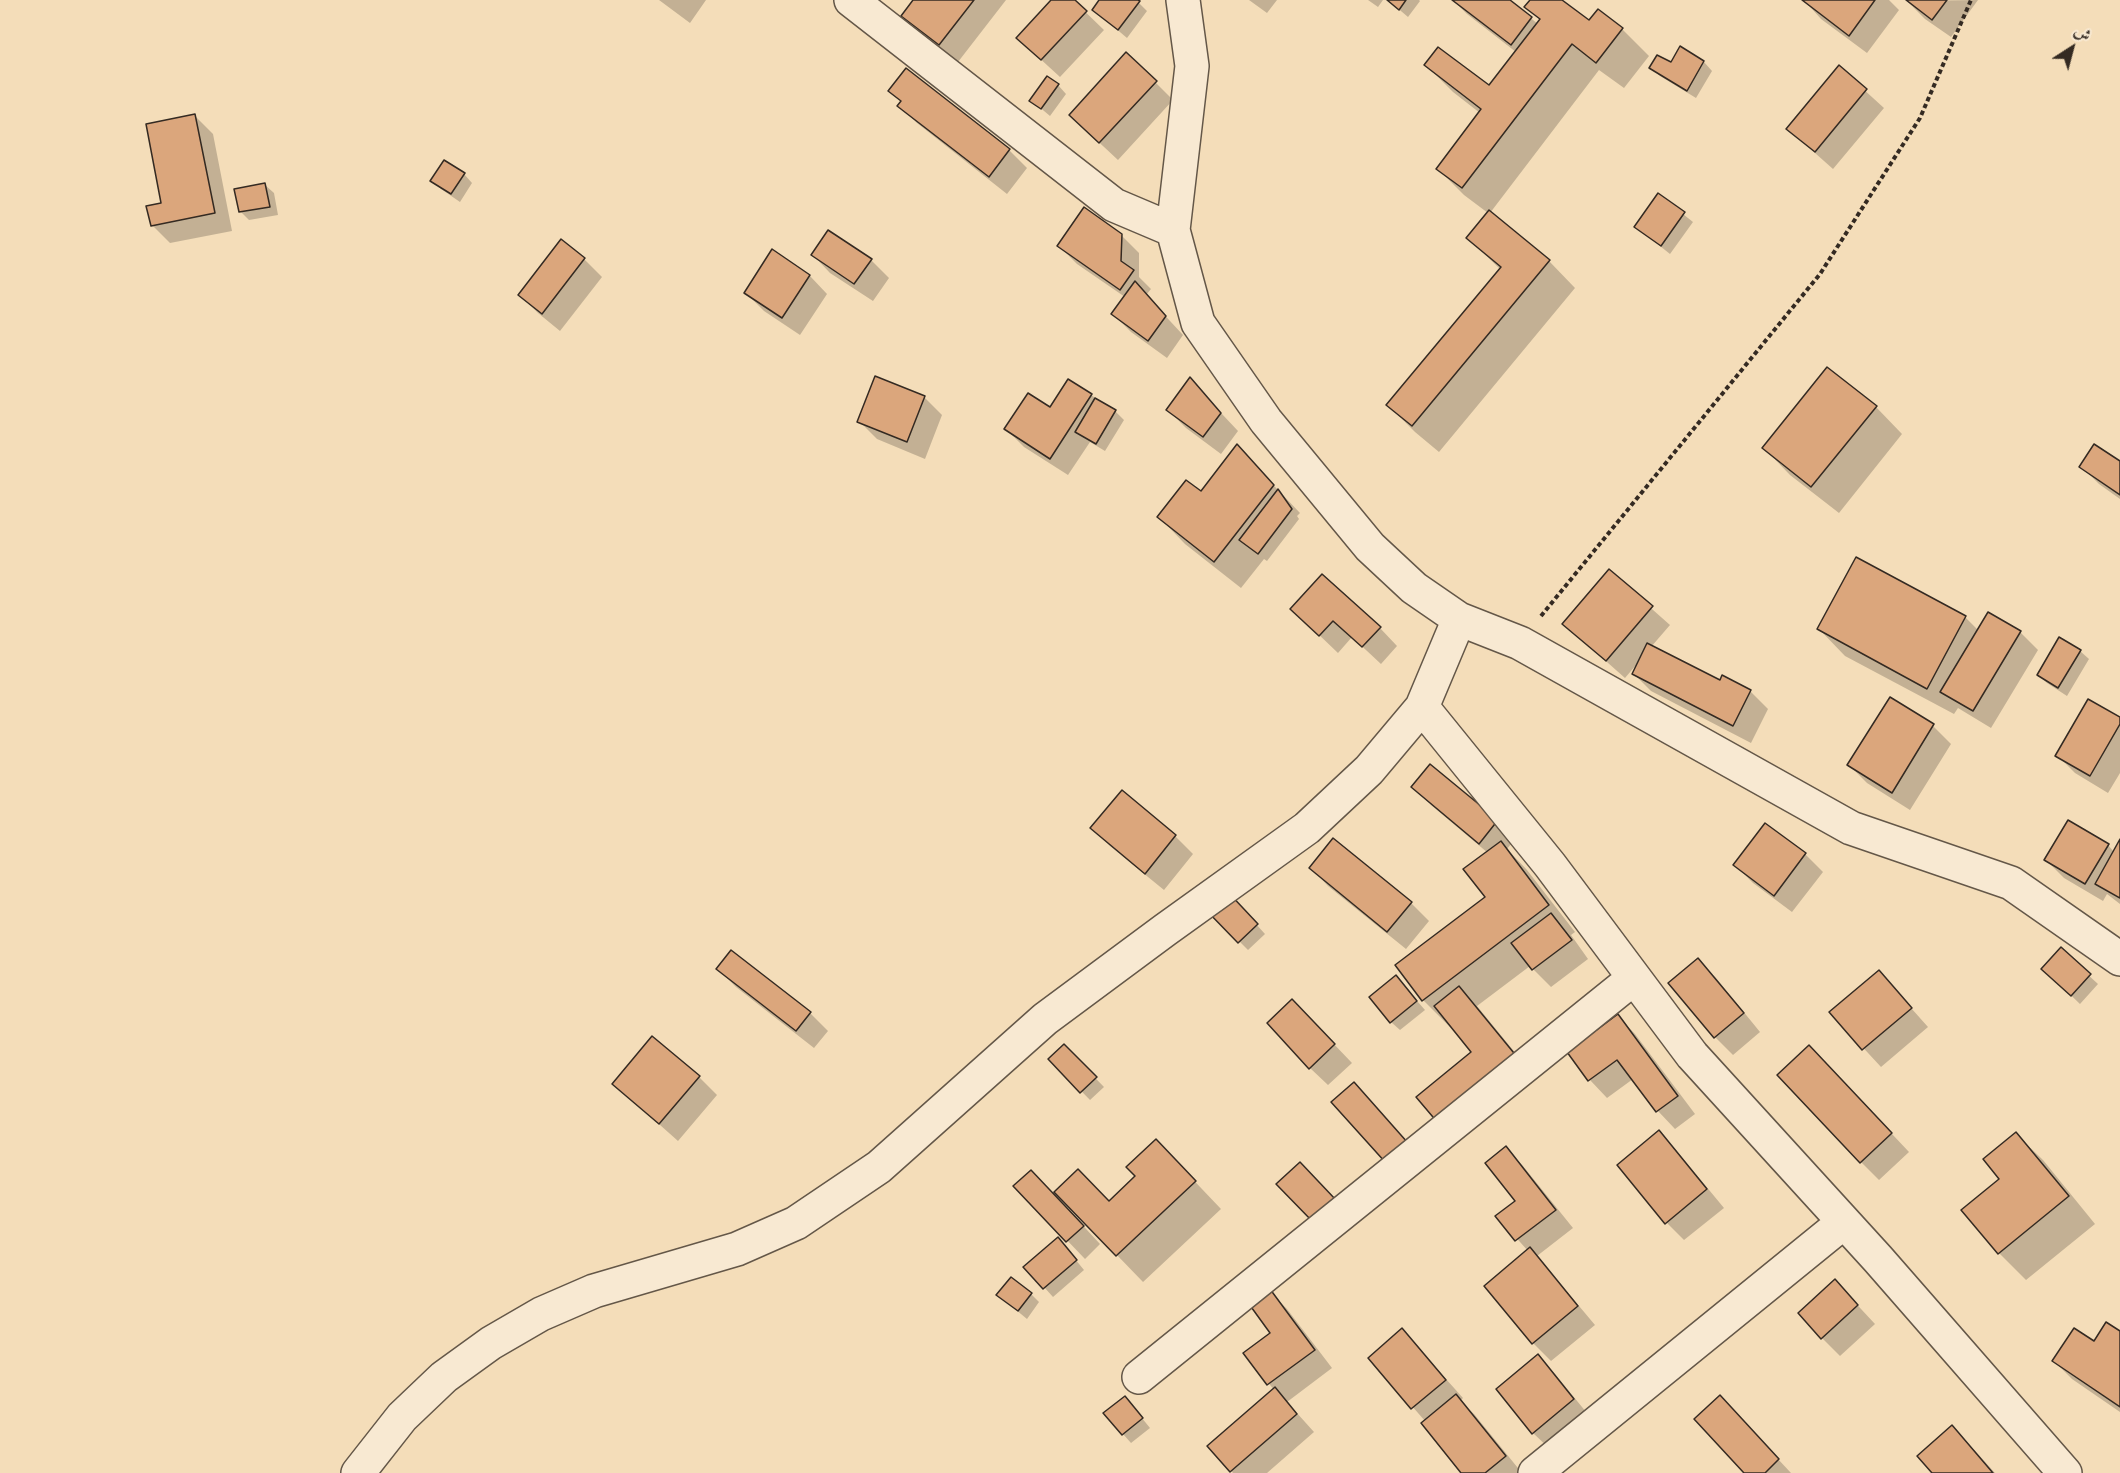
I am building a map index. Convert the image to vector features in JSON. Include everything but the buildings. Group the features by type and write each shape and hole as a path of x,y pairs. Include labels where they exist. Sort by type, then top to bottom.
{"street":[{"path":"851,0 1114,205 1173,230"},
{"path":"1183,0 1192,66 1173,230 1198,323 1266,421 1370,547 1414,588 1459,619 1520,643 1851,828 2011,883 2120,959"},
{"path":"358,1473 402,1417 444,1377 511,1331 541,1314 594,1291 689,1265 747,1245 796,1223 879,1167 1045,1019 1307,828 1369,770 1422,706 1459,619"},
{"path":"1422,706 1550,865 1692,1055 1844,1222 2065,1473"},
{"path":"1139,1377 1634,978"},
{"path":"1535,1473 1844,1222"}],"path":[{"path":"1520,643 1820,274 1920,118 1971,0"}]}
